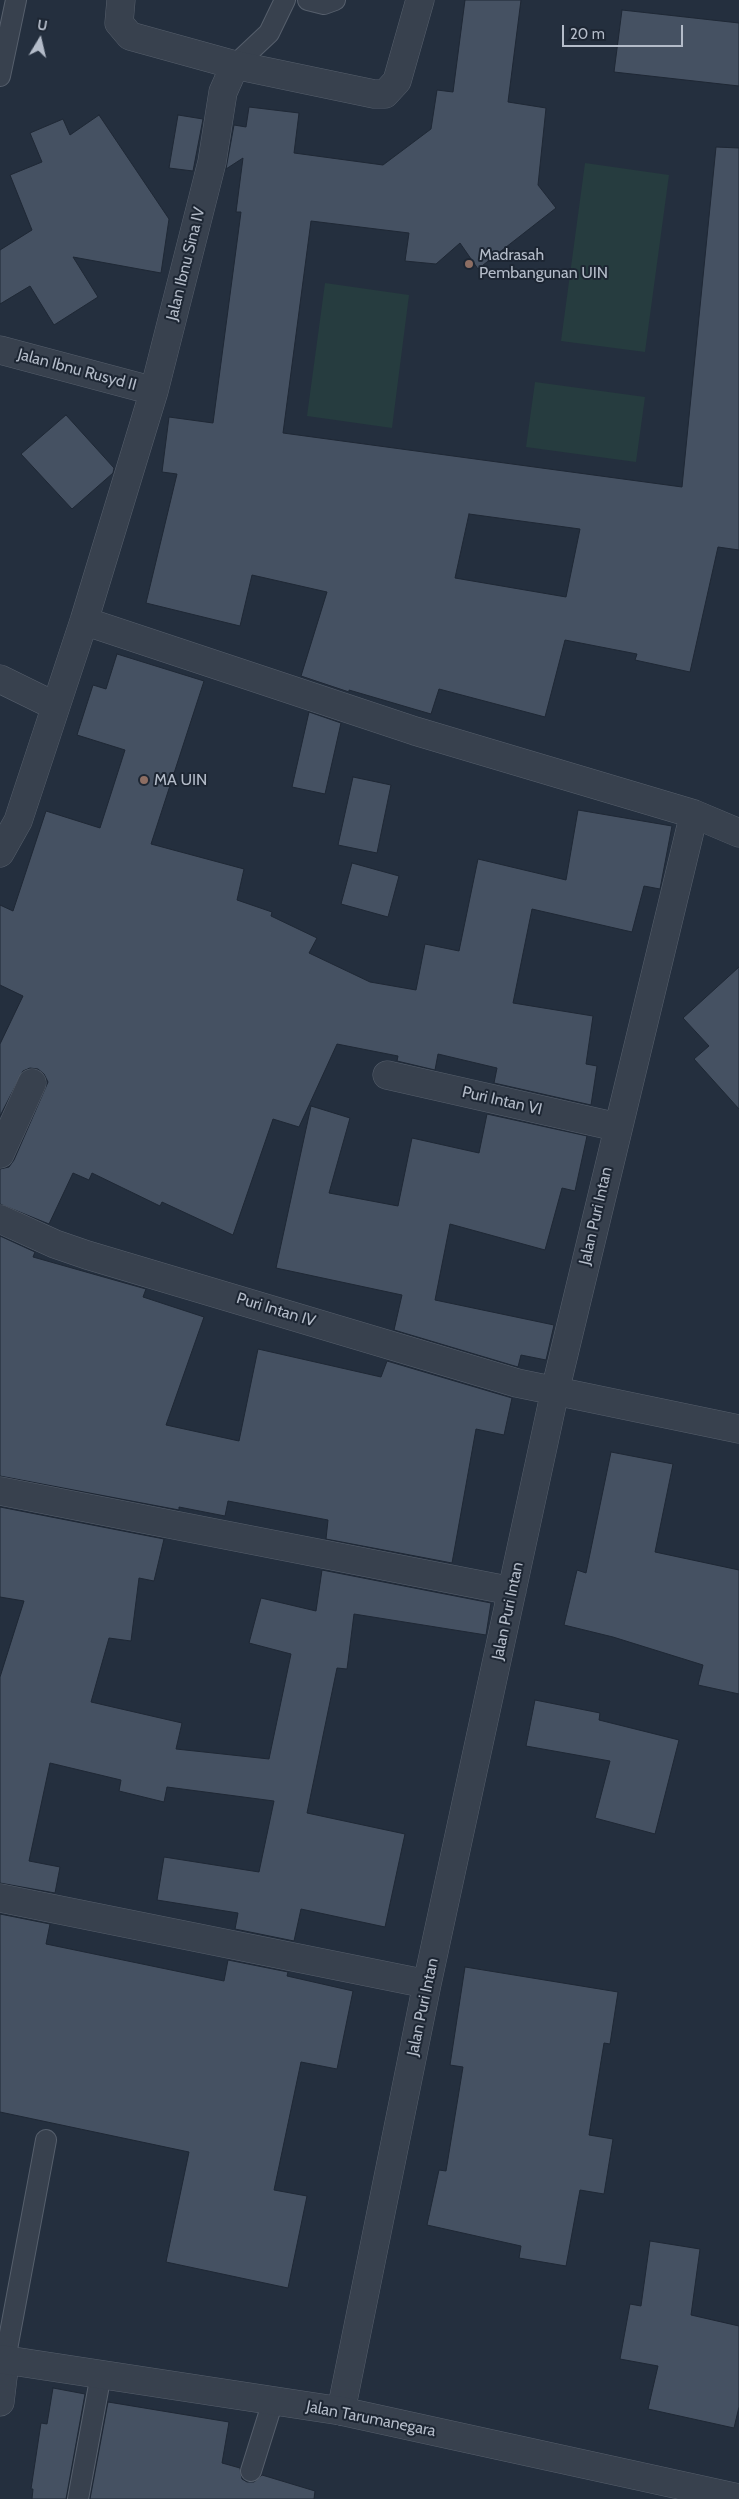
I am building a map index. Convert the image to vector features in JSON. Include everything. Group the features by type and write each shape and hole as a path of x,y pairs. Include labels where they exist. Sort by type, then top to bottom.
{"street":[{"path":"120,0 120,23 130,36 235,65 361,92 385,94 397,81 420,0"},
{"name":"Jalan Ibnu Sina IV","path":"0,852 18,821 84,621 154,391 212,162 223,92 235,65"},
{"name":"Jalan Ibnu Rusyd II","path":"0,350 154,391"},
{"path":"84,621 415,731 694,814 739,833"},
{"path":"0,679 56,706"},
{"name":"Jalan Puri Intan","path":"341,2412 427,1984 555,1391 617,1127 694,814"},
{"name":"Puri Intan VI","path":"387,1074 617,1127"},
{"path":"0,1154 32,1083"},
{"name":"Puri Intan IV","path":"0,1219 55,1244 517,1383 739,1429"},
{"path":"0,1491 512,1591"},
{"path":"0,1898 427,1984"},
{"path":"0,2402 3,2360"},
{"name":"Jalan Tarumanegara","path":"3,2360 341,2412 739,2498"}],"lane":[{"path":"0,76 16,0"},
{"path":"235,65 269,33 285,0"},
{"path":"308,0 324,4 334,0"},
{"path":"3,2360 46,2140"},
{"path":"78,2499 101,2374"},
{"path":"251,2471 273,2401"}],"green space":[{"path":"585,163 669,175 645,352 561,341"},
{"path":"325,283 409,295 392,428 307,416"},
{"path":"535,382 645,397 636,462 526,447"}],"building":[{"path":"465,0 521,0 508,102 546,108 538,185 556,208 478,269 460,243 436,264 405,261 409,233 311,221 283,433 682,487 716,147 739,148 739,550 718,547 690,672 635,660 637,654 565,640 545,717 439,689 431,714 349,690 349,692 301,676 327,592 252,575 240,626 146,603 177,474 162,472 169,417 213,423 241,212 236,212 243,158 226,169 234,125 246,127 249,107 299,113 294,153 383,165 431,129 437,90 453,92","holes":["469,514 580,529 566,597 455,578"]},
{"path":"622,10 739,23 739,86 614,72"},
{"path":"99,115 169,219 161,273 73,257 98,297 54,325 30,286 0,304 0,250 32,230 10,175 42,162 30,133 63,119 70,135"},
{"path":"178,115 203,119 193,171 169,168"},
{"path":"66,415 114,468 113,473 72,509 21,454"},
{"path":"117,654 204,681 151,844 244,869 237,900 272,912 271,916 317,938 309,953 370,982 416,990 425,944 459,951 478,859 566,880 578,810 672,826 660,889 644,886 632,932 532,909 513,1003 593,1016 586,1064 597,1066 591,1105 494,1083 497,1068 438,1054 435,1070 397,1061 398,1056 337,1044 299,1127 273,1119 233,1235 162,1202 160,1206 92,1173 89,1180 73,1173 49,1224 0,1204 0,1169 9,1167 14,1160 48,1082 44,1074 38,1069 30,1068 23,1071 0,1116 0,1044 23,996 0,985 0,905 13,911 46,811 100,828 125,750 77,735 93,685 106,689"},
{"path":"309,712 341,723 325,794 292,787"},
{"path":"353,777 391,785 377,853 338,845"},
{"path":"352,863 399,876 388,917 341,904"},
{"path":"739,967 739,1109 694,1059 709,1046 683,1018"},
{"path":"311,1106 350,1118 329,1193 398,1206 412,1138 479,1153 487,1114 587,1136 575,1191 562,1188 545,1250 450,1224 435,1300 554,1325 546,1360 521,1355 518,1367 394,1330 402,1295 276,1268"},
{"path":"0,1236 35,1252 33,1257 146,1289 143,1297 204,1317 166,1425 239,1441 258,1349 381,1377 387,1361 512,1398 504,1435 476,1429 452,1563 326,1539 328,1520 228,1501 225,1516 179,1507 179,1510 0,1476"},
{"path":"611,1452 673,1464 655,1552 739,1570 739,1694 698,1685 703,1665 613,1637 564,1625 577,1570 586,1573"},
{"path":"0,1507 164,1539 154,1581 139,1578 131,1641 109,1638 91,1702 182,1723 176,1749 269,1759 291,1654 249,1643 261,1598 316,1611 322,1570 491,1603 486,1635 354,1614 347,1669 337,1668 307,1813 405,1834 385,1927 301,1909 294,1941 235,1929 238,1913 157,1900 164,1857 259,1872 274,1801 167,1787 164,1802 119,1791 121,1780 50,1763 29,1861 60,1867 55,1893 0,1883 0,1677 24,1601 0,1597"},
{"path":"535,1700 600,1713 599,1720 679,1740 655,1834 595,1818 610,1761 526,1746"},
{"path":"0,1914 50,1924 46,1944 224,1981 228,1960 288,1972 287,1976 353,1991 337,2069 301,2062 274,2190 307,2196 288,2288 166,2262 189,2152 0,2112"},
{"path":"465,1967 618,1992 610,2044 604,2043 589,2135 613,2139 604,2194 580,2190 566,2266 519,2258 521,2246 427,2225 439,2170 446,2171 463,2067 450,2065"},
{"path":"650,2241 700,2249 691,2315 739,2326 739,2407 734,2428 648,2409 658,2366 620,2359 630,2304 641,2306"},
{"path":"53,2388 85,2394 66,2499 32,2499 33,2489 31,2489 41,2423 47,2424"},
{"path":"108,2402 229,2422 222,2463 240,2468 242,2479 247,2482 254,2482 262,2475 315,2491 314,2499 90,2499"}],"place":[{"name":"Madrasah Pembangunan UIN","path":"469,264"},
{"name":"MA UIN","path":"144,780"}]}
